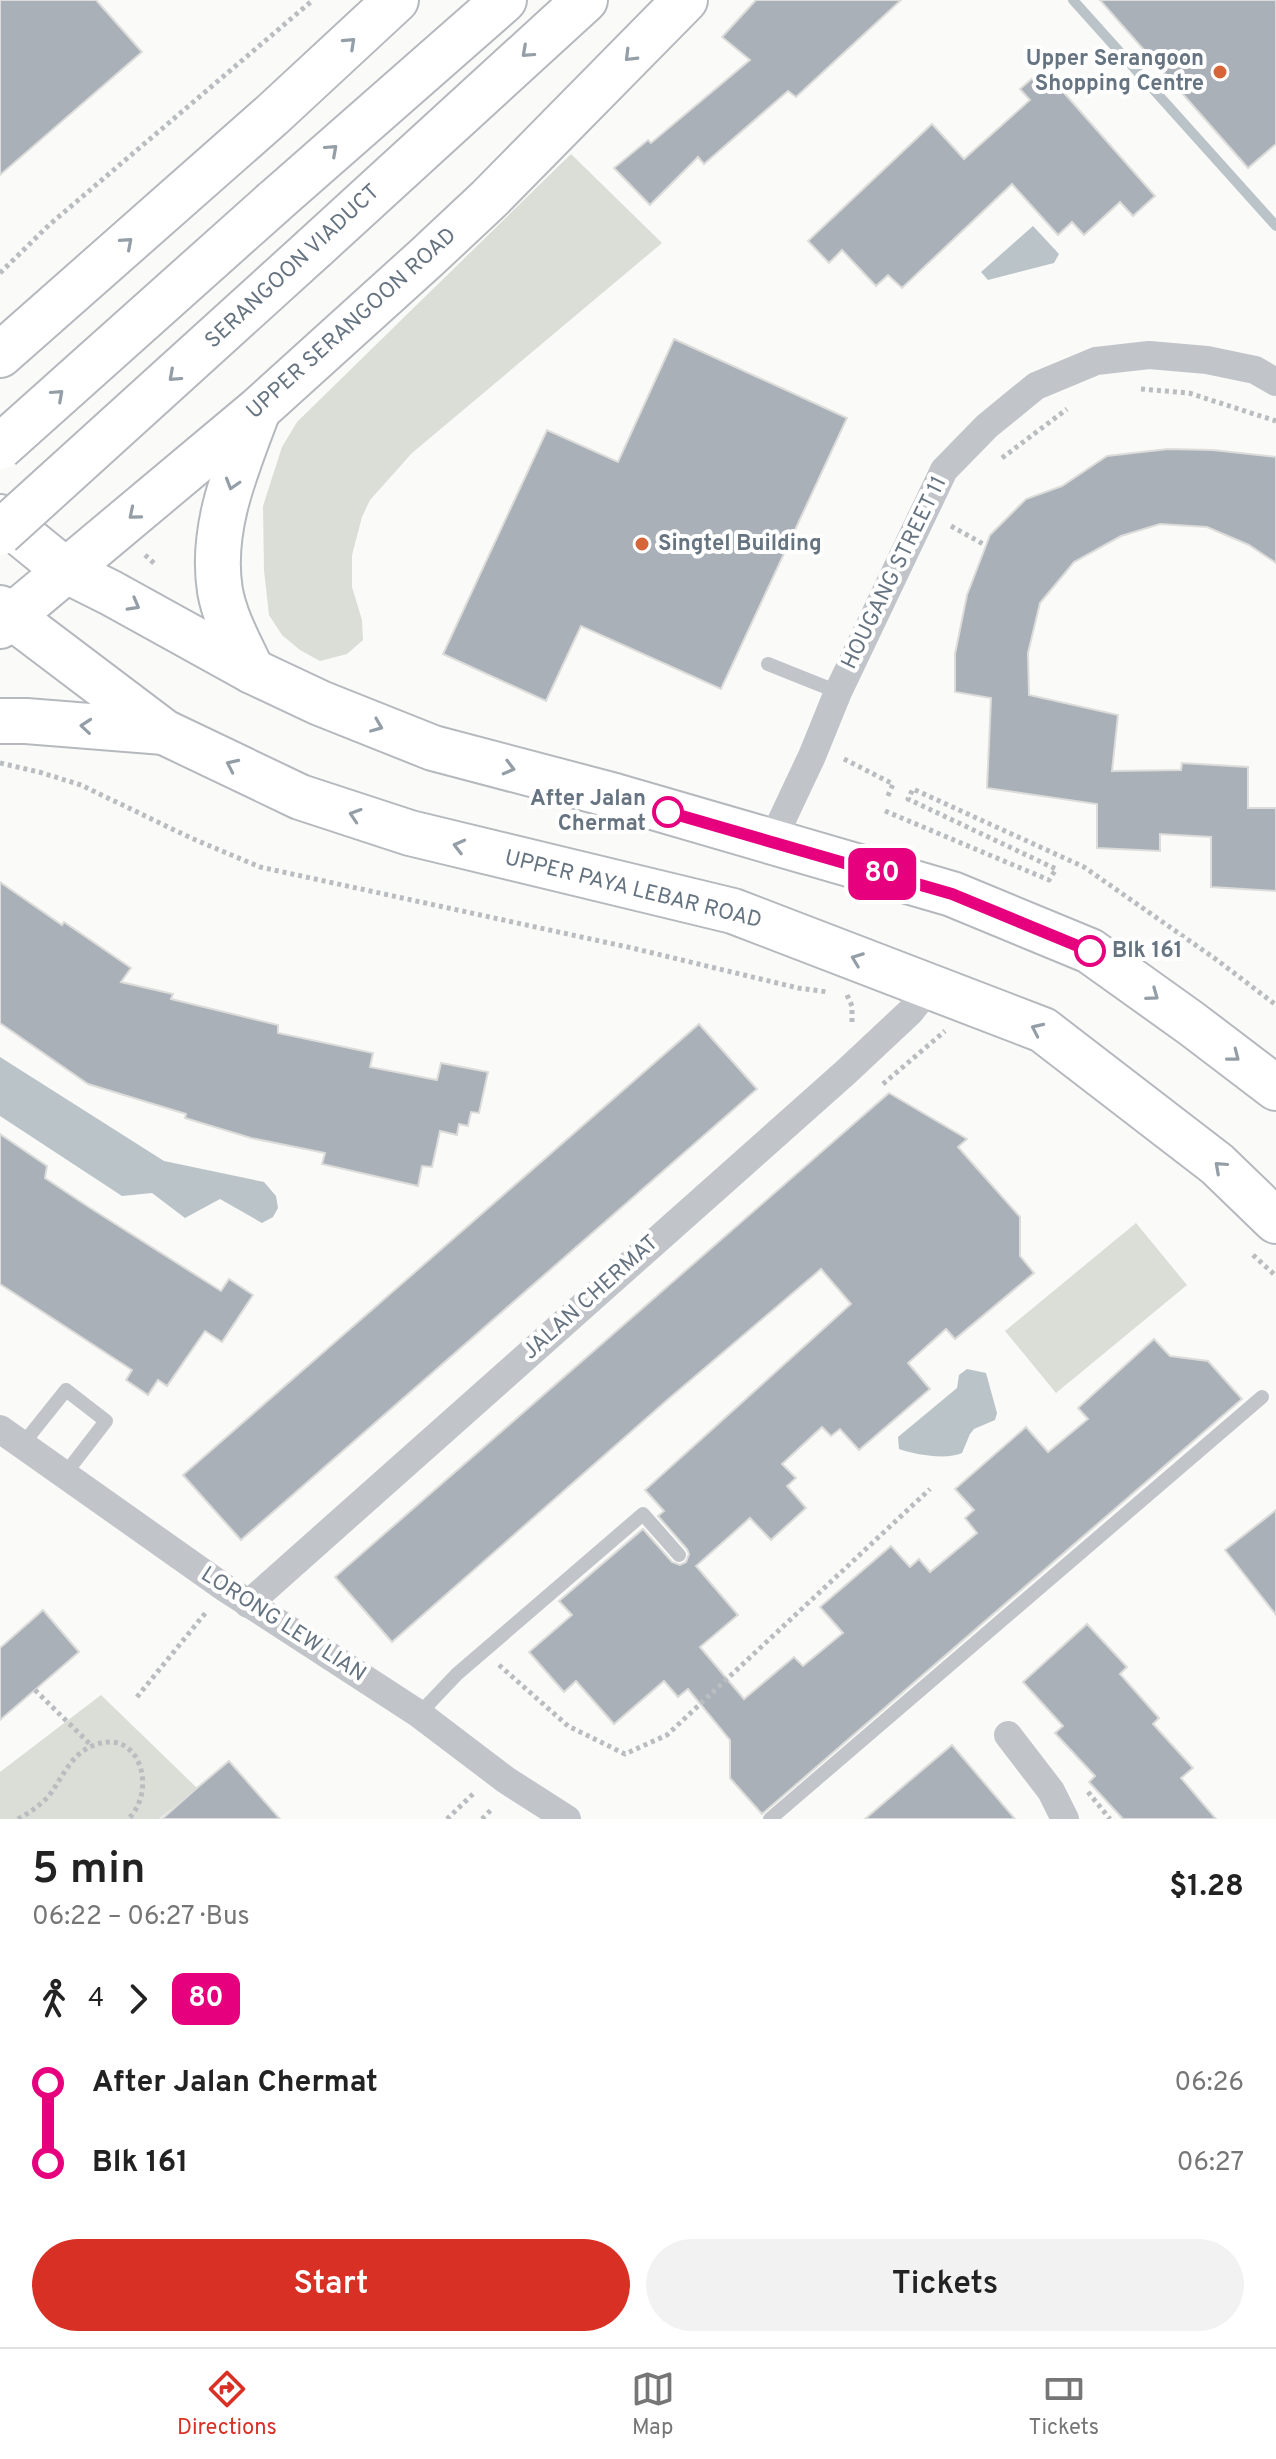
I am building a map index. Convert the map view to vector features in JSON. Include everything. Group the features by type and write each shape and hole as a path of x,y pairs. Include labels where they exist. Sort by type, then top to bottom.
{"main road":[{"path":"0,447 504,0"},
{"name":"SERANGOON VIADUCT","path":"0,533 585,0"},
{"name":"UPPER SERANGOON ROAD","path":"4,617 258,410 489,199 685,0"},
{"path":"0,355 272,115 391,1"},
{"path":"0,318 68,294"},
{"path":"252,671 231,627 220,592 218,554 222,519 232,479 258,410"},
{"path":"0,517 65,570 252,671 320,703 433,748 615,796 952,894 1090,951 1276,1088"},
{"name":"UPPER PAYA LEBAR ROAD","path":"4,617 46,642 164,732 314,802 410,833 733,911 920,999 1043,1030 1217,1164 1259,1233"},
{"path":"0,721 164,732"}],"street":[{"name":"HOUGANG STREET 11","path":"771,843 838,692 944,470 987,426 1036,386 1096,361 1149,355 1207,360 1255,370 1276,382"},
{"name":"JALAN CHERMAT","path":"248,1604 846,1072 920,999"},
{"name":"LORONG LEW LIAN","path":"11,1437 248,1604 419,1714 506,1780 567,1819"},
{"path":"1008,1735 1051,1791 1065,1819"}],"lane":[{"path":"768,664 838,692"},
{"path":"11,1437 66,1390 106,1421 65,1474"},
{"path":"770,1819 1262,1397"},
{"path":"419,1714 457,1674 643,1514 679,1555"}],"path":[{"path":"0,273 49,225 313,0"},
{"path":"1128,388 1189,393 1276,421"},
{"path":"998,462 1073,404"},
{"path":"955,513 948,524 985,545"},
{"path":"837,772 849,746"},
{"path":"844,759 893,784 887,798"},
{"path":"0,763 81,785 260,867 798,988 920,999"},
{"path":"885,811 1049,880 1056,869 908,799 913,789 1084,867 1276,1005"},
{"path":"1259,1233 1276,1276"},
{"path":"484,1651 568,1726 625,1754 667,1735 930,1489"},
{"path":"137,1697 215,1601"},
{"path":"35,1690 92,1746"},
{"path":"18,1819 48,1797 74,1758 92,1746 116,1741 133,1751 142,1771 143,1793 137,1811 128,1819"},
{"path":"447,1819 474,1793"},
{"path":"482,1819 493,1808"}],"shaded area":[{"path":"571,154 662,243 412,453 370,500 352,555 352,587 362,620 363,640 347,654 320,661 282,635 269,615 264,570 263,506 282,447 297,422"},
{"path":"1033,226 1059,254 1054,263 988,280 981,272"},
{"path":"0,1057 164,1161 264,1182 276,1196 278,1208 273,1217 262,1223 220,1199 185,1218 152,1193 122,1196 0,1116"},
{"path":"1136,1223 1187,1285 1056,1393 1005,1331"},
{"path":"967,1369 986,1373 997,1413 995,1420 974,1429 962,1453 956,1455 931,1456 899,1449 898,1437 957,1388 959,1375"},
{"path":"101,1695 197,1788 159,1819 0,1819 0,1772"}],"building":[{"path":"0,0 96,0 142,52 0,175"},
{"path":"756,0 901,0 796,97 788,91 704,164 698,157 650,205 614,168 648,140 651,143 750,60 722,37"},
{"name":"Upper Serangoon Shopping Centre","path":"1100,0 1276,0 1276,144 1248,168"},
{"path":"1043,69 1155,196 1133,216 1120,202 1084,235 1072,222 1058,235 1012,184 902,288 888,275 876,286 842,250 829,263 808,241 932,124 964,159 1030,100 1020,89"},
{"name":"Singtel Building","path":"674,339 847,418 721,689 581,626 546,701 443,654 547,430 618,462"},
{"path":"1168,449 1276,457 1276,563 1249,545 1207,527 1160,524 1121,536 1074,562 1040,603 1028,653 1029,695 1118,715 1112,771 1181,770 1182,763 1248,767 1248,808 1276,808 1276,891 1211,887 1211,837 1160,834 1160,851 1097,848 1097,804 987,788 991,698 955,692 955,654 967,595 990,535 1026,499 1062,486 1107,456"},
{"path":"0,882 131,968 121,982 173,994 171,999 278,1025 278,1033 373,1053 370,1067 437,1080 441,1063 488,1072 479,1113 471,1112 468,1126 459,1124 457,1135 440,1131 432,1167 422,1166 418,1186 322,1164 325,1153 251,1138 88,1084 0,1023"},
{"path":"699,1024 757,1089 241,1540 183,1475"},
{"path":"889,1093 967,1139 958,1147 1020,1217 1020,1256 1034,1273 955,1339 946,1329 908,1363 930,1389 859,1450 840,1429 831,1436 822,1427 782,1464 796,1478 787,1486 806,1508 771,1540 750,1518 696,1566 738,1615 700,1647 744,1699 794,1657 803,1666 843,1633 820,1607 891,1546 910,1567 919,1559 930,1572 977,1533 965,1518 974,1510 955,1489 1026,1427 1048,1452 1088,1419 1078,1408 1154,1339 1170,1356 1208,1361 1242,1399 762,1814 730,1778 730,1740 688,1689 678,1697 664,1681 614,1724 576,1681 564,1692 529,1652 572,1615 559,1601 643,1529 672,1562 680,1565 686,1562 687,1549 658,1516 664,1511 645,1490 851,1304 821,1269 392,1642 335,1577"},
{"path":"0,1134 47,1166 45,1178 87,1206 221,1291 229,1279 253,1295 222,1342 205,1331 167,1386 158,1380 148,1395 126,1380 132,1370 0,1284"},
{"path":"1276,1510 1276,1615 1225,1550"},
{"path":"43,1610 79,1652 0,1720 0,1648"},
{"path":"1087,1624 1127,1667 1120,1674 1159,1718 1153,1724 1193,1768 1181,1778 1216,1819 1123,1819 1089,1782 1095,1776 1055,1733 1063,1726 1023,1682"},
{"path":"952,1745 1015,1819 865,1819 907,1783"},
{"path":"229,1761 280,1819 162,1819 197,1788"}],"waterway":[{"path":"1073,0 1276,226"}],"bus line":[{"name":"80","path":"668,812 952,894 1090,951"}],"place":[{"name":"Upper Serangoon Shopping Centre","path":"1220,72"},
{"name":"Singtel Building","path":"642,544"},
{"name":"After Jalan Chermat","path":"668,812"},
{"name":"Blk 161","path":"1090,951"}]}
